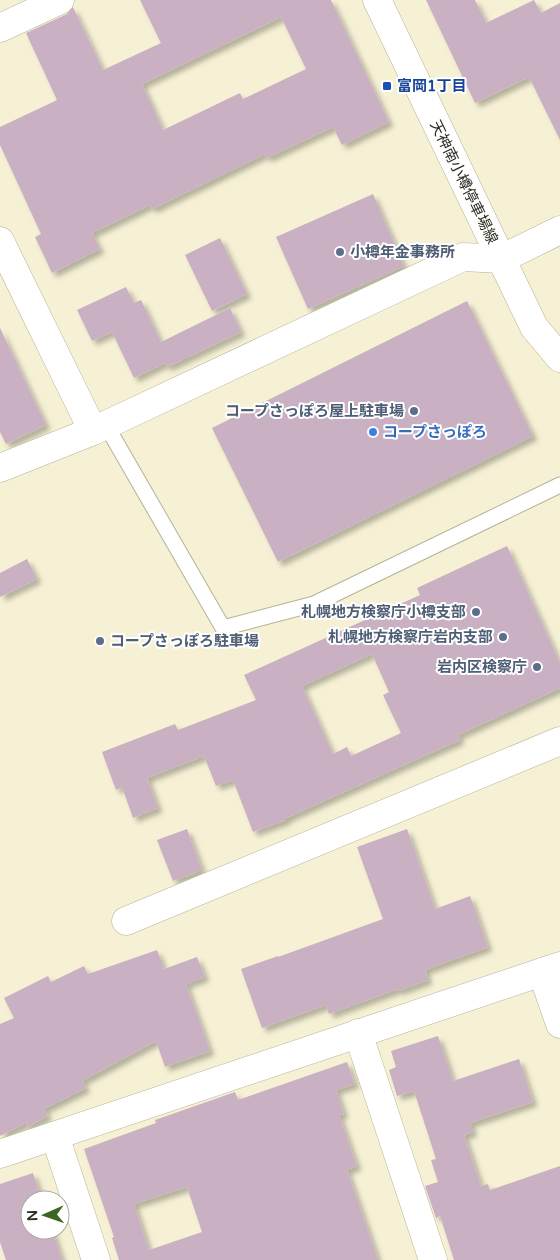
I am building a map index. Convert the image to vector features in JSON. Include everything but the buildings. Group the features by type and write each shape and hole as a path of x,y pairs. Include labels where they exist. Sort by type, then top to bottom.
{"street":[{"path":"0,28 60,0"},
{"name":"天神南小樽停車場線","path":"377,0 534,326 560,358"},
{"path":"0,468 100,428 463,257 501,260 560,230"},
{"path":"0,241 100,428"},
{"path":"126,922 560,742"},
{"path":"0,1154 551,969 560,1024"},
{"path":"358,1033 433,1260"},
{"path":"55,1136 96,1260"}],"lane":[{"path":"100,428 223,628 314,604 560,485"}],"place":[{"name":"富岡1丁目","path":"387,86"},
{"name":"小樽年金事務所","path":"340,252"},
{"name":"コープさっぽろ屋上駐車場","path":"414,411"},
{"name":"コープさっぽろ","path":"373,432"},
{"name":"札幌地方検察庁小樽支部","path":"476,612"},
{"name":"札幌地方検察庁岩内支部","path":"503,637"},
{"name":"コープさっぽろ駐車場","path":"100,641"},
{"name":"岩内区検察庁","path":"537,667"}]}
